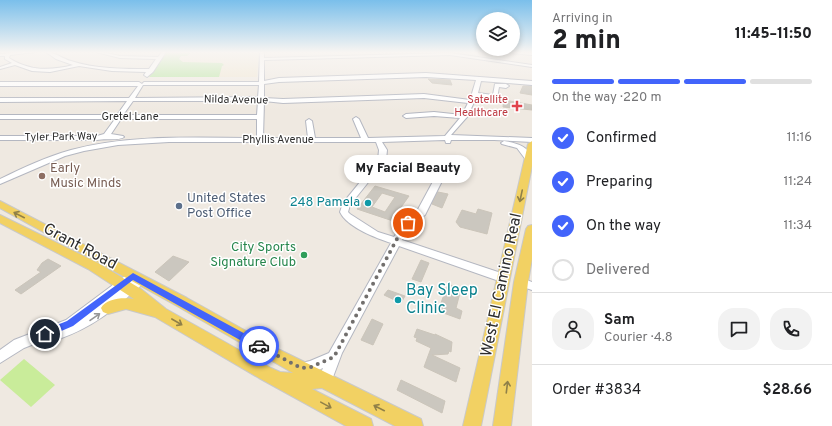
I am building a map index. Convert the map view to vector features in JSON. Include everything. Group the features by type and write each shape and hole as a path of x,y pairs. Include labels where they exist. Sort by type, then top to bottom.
{"main road":[{"name":"West El Camino Real","path":"472,426 532,144"},
{"name":"Grant Road","path":"0,204 304,382 364,426"},
{"name":"Grant Road","path":"0,218 93,266 131,282 161,312 274,378 304,382"},
{"name":"West El Camino Real","path":"502,426 526,284 532,229"},
{"path":"108,308 116,304 127,302 161,312"},
{"path":"304,382 325,380 414,426"}],"street":[{"path":"106,136 150,72"},
{"path":"260,140 261,72"},
{"path":"0,84 261,83 279,80 424,75 532,83"},
{"path":"448,140 448,135 464,118 472,102 478,79"},
{"path":"474,94 495,97 497,85 516,87 517,82"},
{"name":"Nilda Avenue","path":"0,100 283,101 424,96 472,102"},
{"path":"406,116 434,114 464,118"},
{"name":"Gretel Lane","path":"0,117 260,117"},
{"path":"356,119 365,140"},
{"path":"309,121 312,140"},
{"name":"Phyllis Avenue","path":"0,177 66,149 121,137 163,140 393,140 415,142 509,138 532,140"},
{"name":"Tyler Park Way","path":"0,138 121,137"},
{"path":"66,149 74,138"},
{"name":"Phyllis Avenue","path":"0,182 60,156 84,149 111,144 163,140"},
{"path":"378,140 383,150 382,160 346,205 344,212 352,220 369,231 503,278"},
{"name":"Phyllis Avenue","path":"448,140 532,144"},
{"path":"495,142 520,146 524,149 529,158"},
{"path":"325,380 334,357 397,242 398,237 408,223 420,215 425,208 446,165"},
{"path":"19,344 75,330 108,308 131,282"},
{"path":"0,358 19,344 70,324 131,282"},
{"path":"304,382 311,367 334,357"}],"shaded area":[{"path":"153,72 257,72 257,77 149,77"}],"green space":[{"path":"153,72 220,72 219,77 149,77"},
{"path":"24,359 55,385 31,407 0,380"}],"building":[{"path":"428,79 450,80 452,85 432,83"},
{"path":"523,86 532,86 532,95 520,93"},
{"name":"Satellite Healthcare","path":"504,100 532,105 532,110 503,107"},
{"name":"248 Pamela","path":"375,186 409,196 393,221 357,209","holes":["382,193 395,197 385,212 372,207"]},
{"path":"438,192 448,194 442,208 432,204"},
{"path":"478,209 492,213 487,234 460,227 456,222 462,210 476,214"},
{"path":"173,256 189,262 169,281 155,272"},
{"path":"48,259 61,266 21,294 15,290 41,272 37,270 42,263"},
{"path":"421,260 429,263 421,282 412,279"},
{"path":"448,284 461,289 456,308 462,311 460,319 438,311"},
{"name":"Bay Sleep Clinic","path":"388,290 405,296 401,303 384,295"},
{"path":"372,319 383,324 373,345 361,340"},
{"path":"417,329 435,334 452,342 451,352 449,351 448,354 432,355 460,368 456,382 424,367 431,348 416,341 417,338 414,337"},
{"path":"401,380 445,401 442,413 397,390"}],"way so far":[{"path":"259,346 301,368 320,364 334,357 397,242 398,237 408,223"}],"place":[{"name":"Satellite Healthcare","path":"517,106"},
{"name":"Early Music Minds","path":"42,176"},
{"name":"248 Pamela","path":"368,203"},
{"name":"United States Post Office","path":"179,206"},
{"name":"My Facial Beauty","path":"408,223"},
{"name":"City Sports Signature Club","path":"304,255"},
{"name":"Bay Sleep Clinic","path":"398,300"}],"route":[{"path":"45,334 70,324 133,276 259,346"}]}
